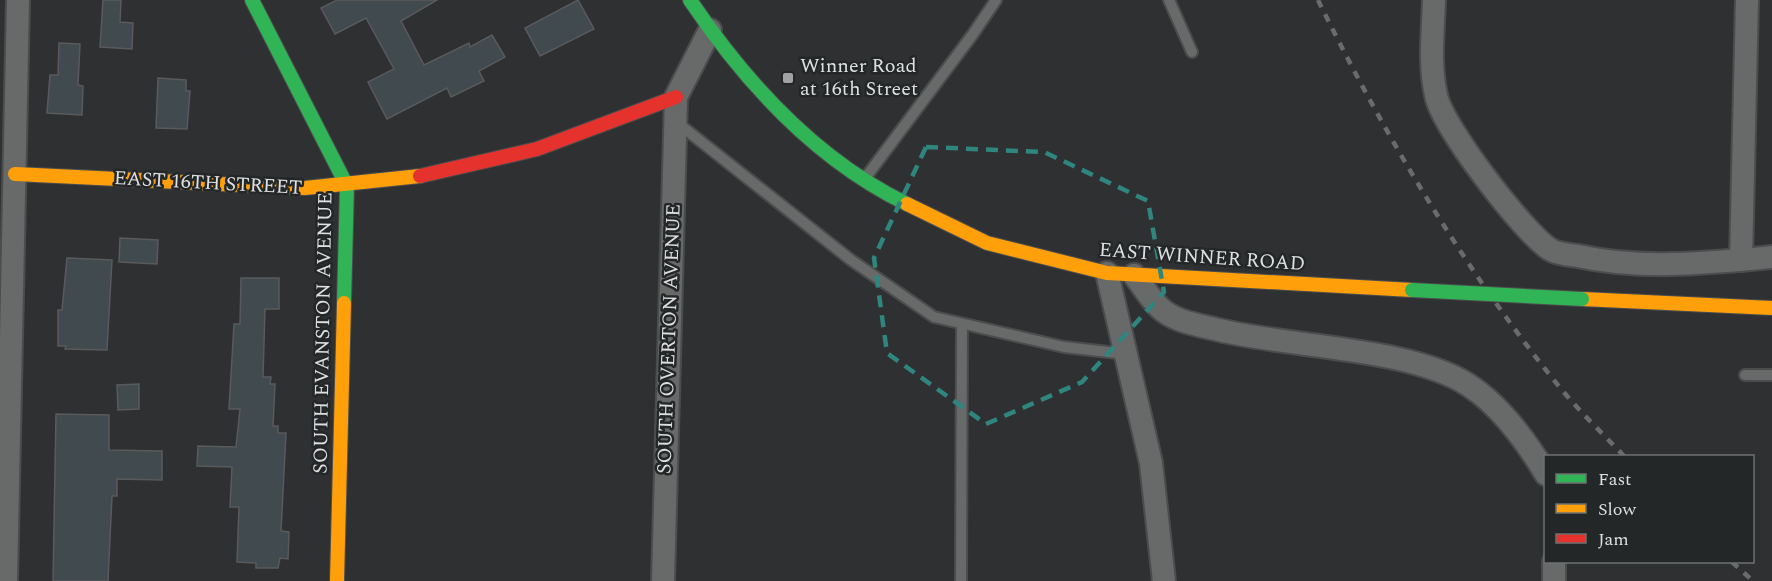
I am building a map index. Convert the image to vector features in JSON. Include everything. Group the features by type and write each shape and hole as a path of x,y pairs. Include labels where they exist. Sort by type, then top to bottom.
{"street":[{"path":"6,581 5,394 15,174 9,52 18,0"},
{"name":"SOUTH EVANSTON AVENUE","path":"252,0 347,186 337,581"},
{"name":"EAST WINNER ROAD","path":"690,0 710,30 781,114 830,156 882,192 987,243 1107,273 1582,300 1772,308"},
{"path":"1741,260 1747,0"},
{"path":"1434,8 1431,55 1436,97 1460,144 1510,209 1551,251 1594,260 1640,265 1772,257"},
{"path":"676,97 710,30"},
{"name":"EAST 16TH STREET","path":"15,174 305,189 347,186 432,175 517,155 676,97"},
{"name":"SOUTH OVERTON AVENUE","path":"663,581 676,97"},
{"path":"1107,273 1150,463 1164,581"},
{"path":"1134,275 1160,308 1185,322 1261,340 1361,353 1413,364 1461,380 1495,407 1526,441 1544,472"},
{"path":"1554,563 1554,581"}],"lane":[{"path":"864,179 996,0"},
{"path":"1169,0 1192,52"},
{"path":"675,121 892,290 934,317 1064,347 1126,354"},
{"path":"961,581 962,324"},
{"path":"1745,375 1772,375"}],"highlighted area":[{"path":"926,147 1044,152 1148,201 1164,292 1082,382 986,424 887,353 874,258"}],"building":[{"path":"103,0 121,0 120,22 133,23 132,49 100,47"},
{"path":"337,0 437,0 401,21 424,65 469,43 470,47 492,35 505,57 479,71 484,81 451,97 447,88 387,119 368,82 394,69 366,18 335,34 321,8"},
{"path":"578,0 594,29 540,56 525,28"},
{"path":"59,43 80,44 78,85 83,86 82,115 47,113 50,75 58,75"},
{"path":"158,78 186,80 186,91 190,91 187,129 156,128"},
{"path":"120,238 158,240 157,264 119,262"},
{"path":"67,258 112,260 107,350 65,349 66,346 58,346 58,310 62,310"},
{"path":"241,278 279,278 279,309 265,309 263,377 271,377 270,384 275,384 273,426 278,426 278,433 286,433 281,531 289,532 288,559 280,558 278,568 256,568 256,563 237,562 239,507 230,507 232,467 197,466 198,446 236,447 240,409 229,409 234,324 240,324"},
{"path":"139,384 139,409 118,410 117,385"},
{"path":"56,414 109,415 109,450 162,451 162,480 117,479 117,496 112,496 108,581 53,581"}],"railway":[{"path":"1318,0 1369,99 1455,243 1519,335 1553,379 1578,409 1623,455"},
{"path":"1733,563 1753,581"}],"traffic: fast":[{"path":"252,0 347,186 344,303"},
{"path":"690,0 734,60 785,116 842,165 907,204"},
{"path":"1412,290 1582,299"}],"traffic: slow":[{"path":"15,174 305,188 420,176"},
{"path":"907,204 987,243 1107,273 1412,290"},
{"path":"1582,299 1772,308"},
{"path":"337,581 344,303"}],"traffic: jam":[{"path":"420,176 537,149 676,97"}],"place":[{"name":"Winner Road at 16th Street","path":"788,78"}]}
